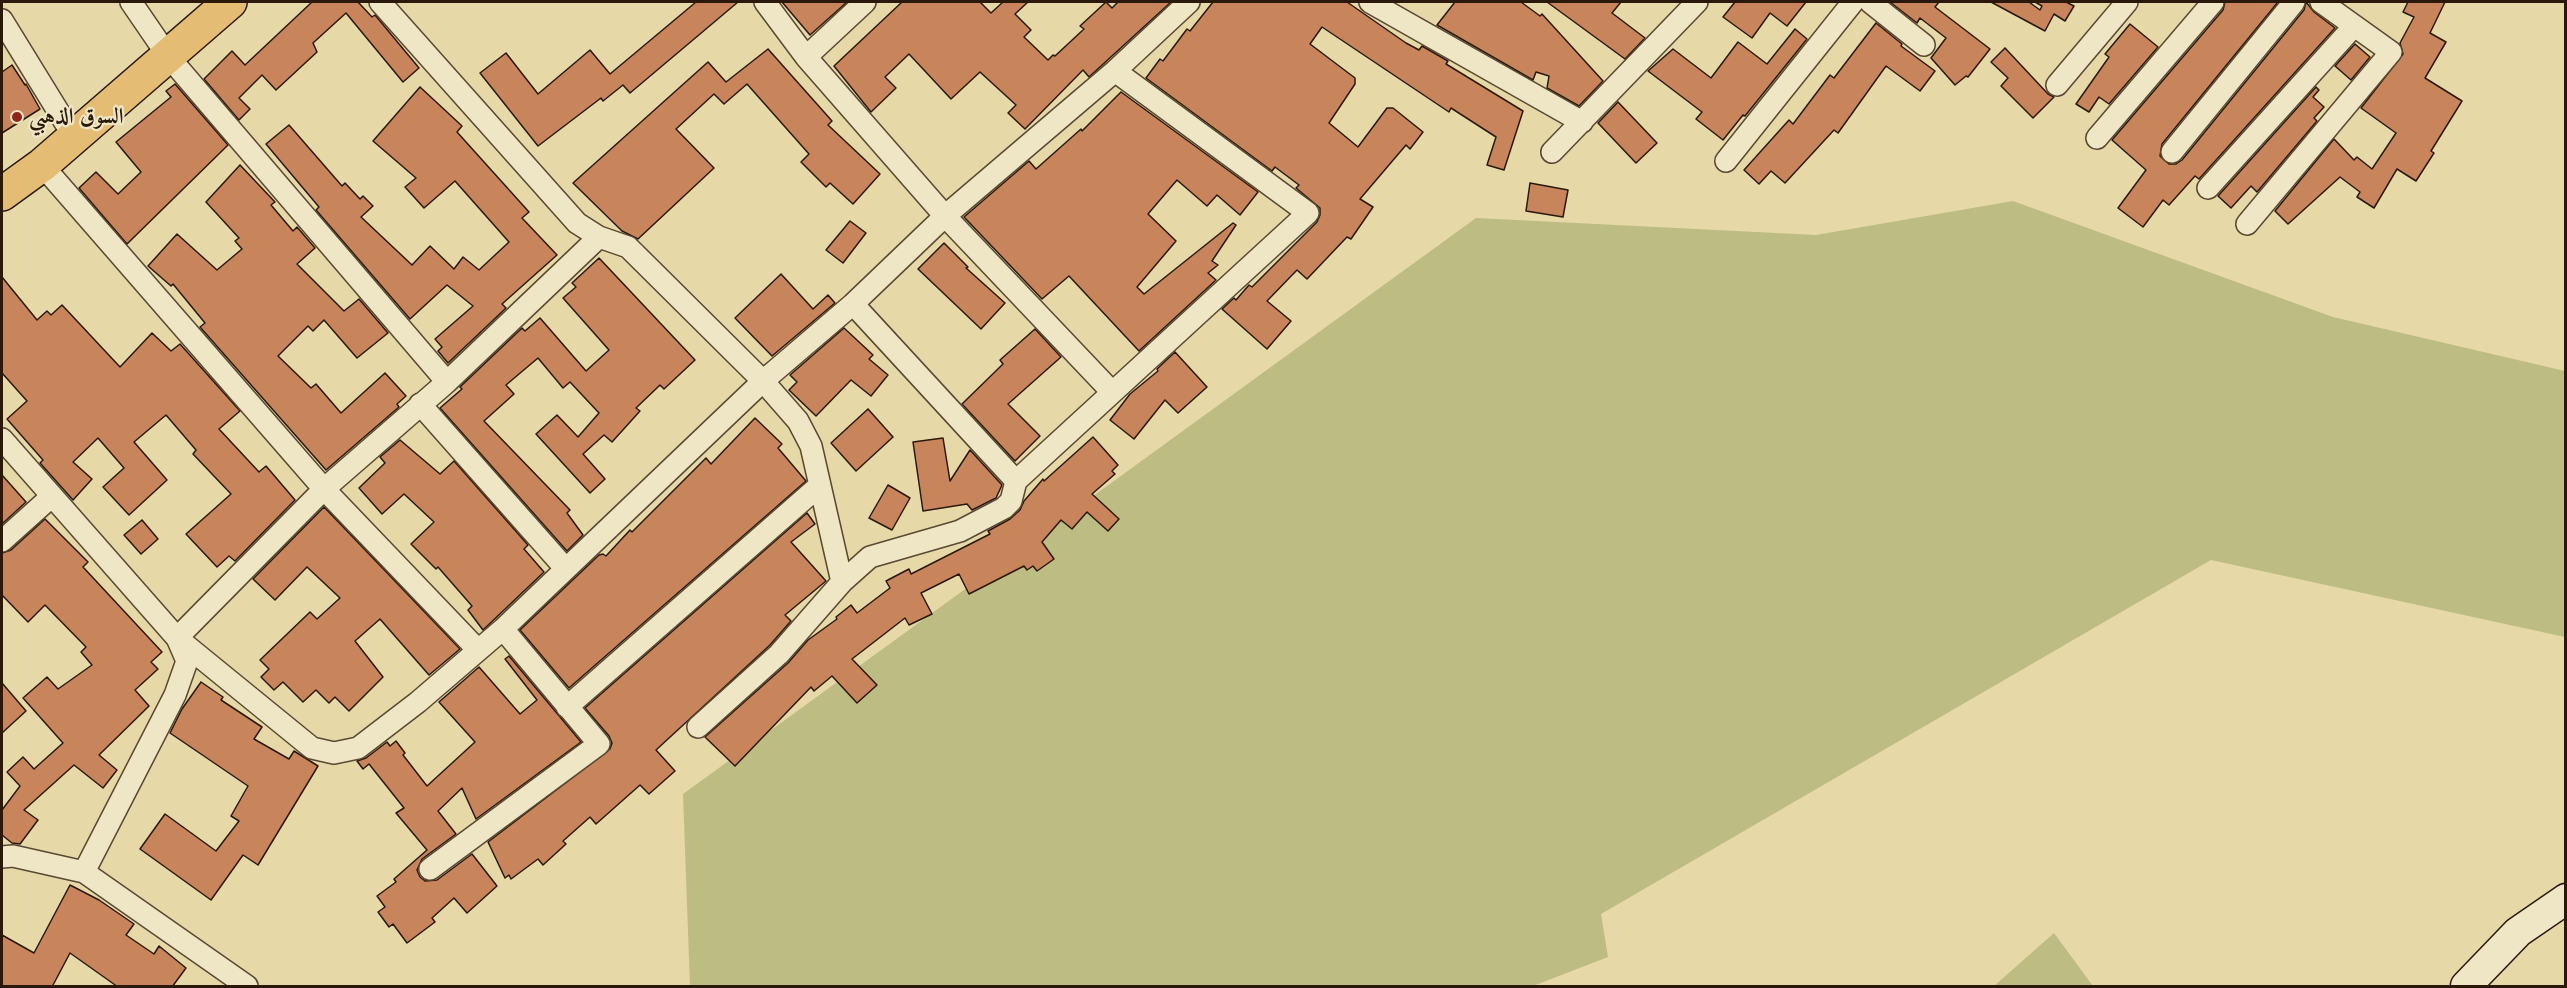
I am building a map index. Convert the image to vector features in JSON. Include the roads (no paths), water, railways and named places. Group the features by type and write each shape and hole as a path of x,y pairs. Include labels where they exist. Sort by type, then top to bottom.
{"main road":[{"path":"2,194 42,165 230,2"},
{"path":"2466,987 2518,932 2565,899"}],"street":[{"path":"131,2 168,56 447,382"},
{"path":"380,2 577,223 599,237 628,247 763,381 798,421 811,446 842,582"},
{"path":"765,2 806,57 945,216 1112,392"},
{"path":"806,57 865,2"},
{"path":"4,445 177,638 312,748 334,753 358,748 418,702 503,629 763,381 853,304 945,216 1115,71 1189,2"},
{"path":"1370,2 1582,122"},
{"path":"1552,152 1697,2"},
{"path":"1726,161 1854,2"},
{"path":"1870,2 1924,45"},
{"path":"2057,85 2127,2"},
{"path":"2097,138 2213,2"},
{"path":"2172,152 2294,2"},
{"path":"2247,224 2391,52 2321,2"},
{"path":"2,20 74,137"},
{"path":"2208,188 2354,26"},
{"path":"698,727 779,654 861,562 870,557 960,531 1004,508 1011,501 1016,481 1308,213 1115,71"},
{"path":"42,165 324,489 477,649"},
{"path":"177,638 324,489 447,382 599,237"},
{"path":"853,304 1016,481"},
{"path":"420,404 565,568"},
{"path":"567,707 819,486"},
{"path":"2,541 51,497"},
{"path":"430,869 599,744 503,629"},
{"path":"84,872 175,695 187,661 177,638"},
{"path":"2,857 13,856 84,872 248,987"}],"place":[{"name":"السوق الذهبي","path":"17,117"}]}
